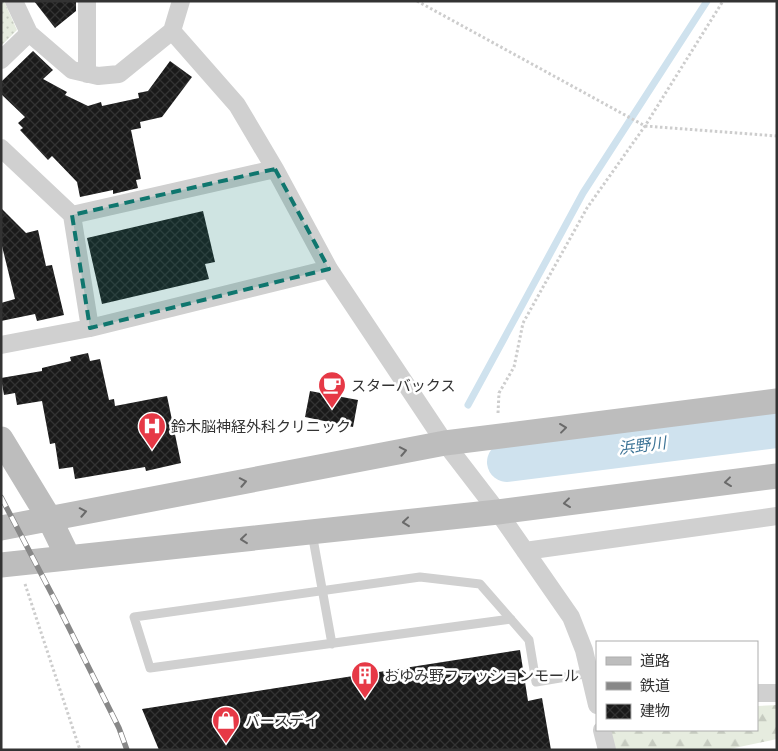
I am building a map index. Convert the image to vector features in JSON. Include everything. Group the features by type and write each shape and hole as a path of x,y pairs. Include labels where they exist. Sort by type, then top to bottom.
{"street":[{"path":"14,1 29,33 72,70 98,76 119,74 172,31 181,1"},
{"path":"87,1 87,74"},
{"path":"172,31 236,105 275,169 329,269 445,443 498,512 571,617 584,650 596,700"},
{"path":"1,60 29,33"},
{"path":"1,148 72,215 90,328"},
{"path":"72,215 275,169"},
{"path":"1,345 90,328 329,269"},
{"path":"1,528 445,443 777,401"},
{"path":"1,440 49,518 68,557"},
{"path":"10,564 498,512 777,476"},
{"path":"525,551 777,516"},
{"path":"758,693 777,693"},
{"path":"602,731 607,750"}],"lane":[{"path":"312,533 332,644"},
{"path":"511,619 150,668 134,617 420,577 480,584 511,619 529,640 536,682 590,673"}],"path":[{"path":"417,1 645,126 777,136"},
{"path":"498,436 499,392 514,367 523,323 587,208 645,126 723,1"},
{"path":"10,564 80,750"}],"highlighted area":[{"path":"275,169 329,269 90,328 72,215"}],"green space":[{"path":"1,1 4,1 17,30 1,46"},
{"path":"777,705 777,739 725,750 614,750 610,731 758,731 758,706"}],"building":[{"path":"34,1 76,1 76,11 55,28"},
{"path":"33,51 53,70 43,79 67,92 65,95 88,106 101,102 102,106 139,98 138,93 148,91 170,61 192,77 162,117 140,122 141,128 131,130 141,179 136,180 138,188 113,194 113,190 80,197 77,182 52,156 48,160 20,130 23,128 18,123 25,117 1,94 1,82"},
{"path":"1,208 26,233 38,230 46,266 52,265 64,315 37,321 35,314 1,321 1,303 15,299 1,242"},
{"path":"203,211 215,262 205,264 209,279 102,304 87,238"},
{"path":"88,353 90,361 100,359 109,400 114,399 115,406 167,396 181,463 146,471 145,467 75,479 73,467 59,469 55,443 50,444 42,401 17,405 15,393 4,395 1,378 42,371 42,368 71,361 70,357"},
{"name":"スターバックス","path":"310,391 358,400 353,427 305,417"},
{"name":"おゆみ野ファッションモール","path":"520,650 528,701 542,698 551,750 159,750 142,709"}],"waterway":[{"path":"468,405 583,193 707,1"},
{"name":"浜野川","path":"507,462 777,428"}],"railway":[{"path":"1,497 119,728 127,750"}],"place":[{"name":"スターバックス","path":"332,409"},
{"name":"鈴木脳神経外科クリニック","path":"152,450"},
{"name":"おゆみ野ファッションモール","path":"365,699"},
{"name":"バースデイ","path":"226,744"}]}
